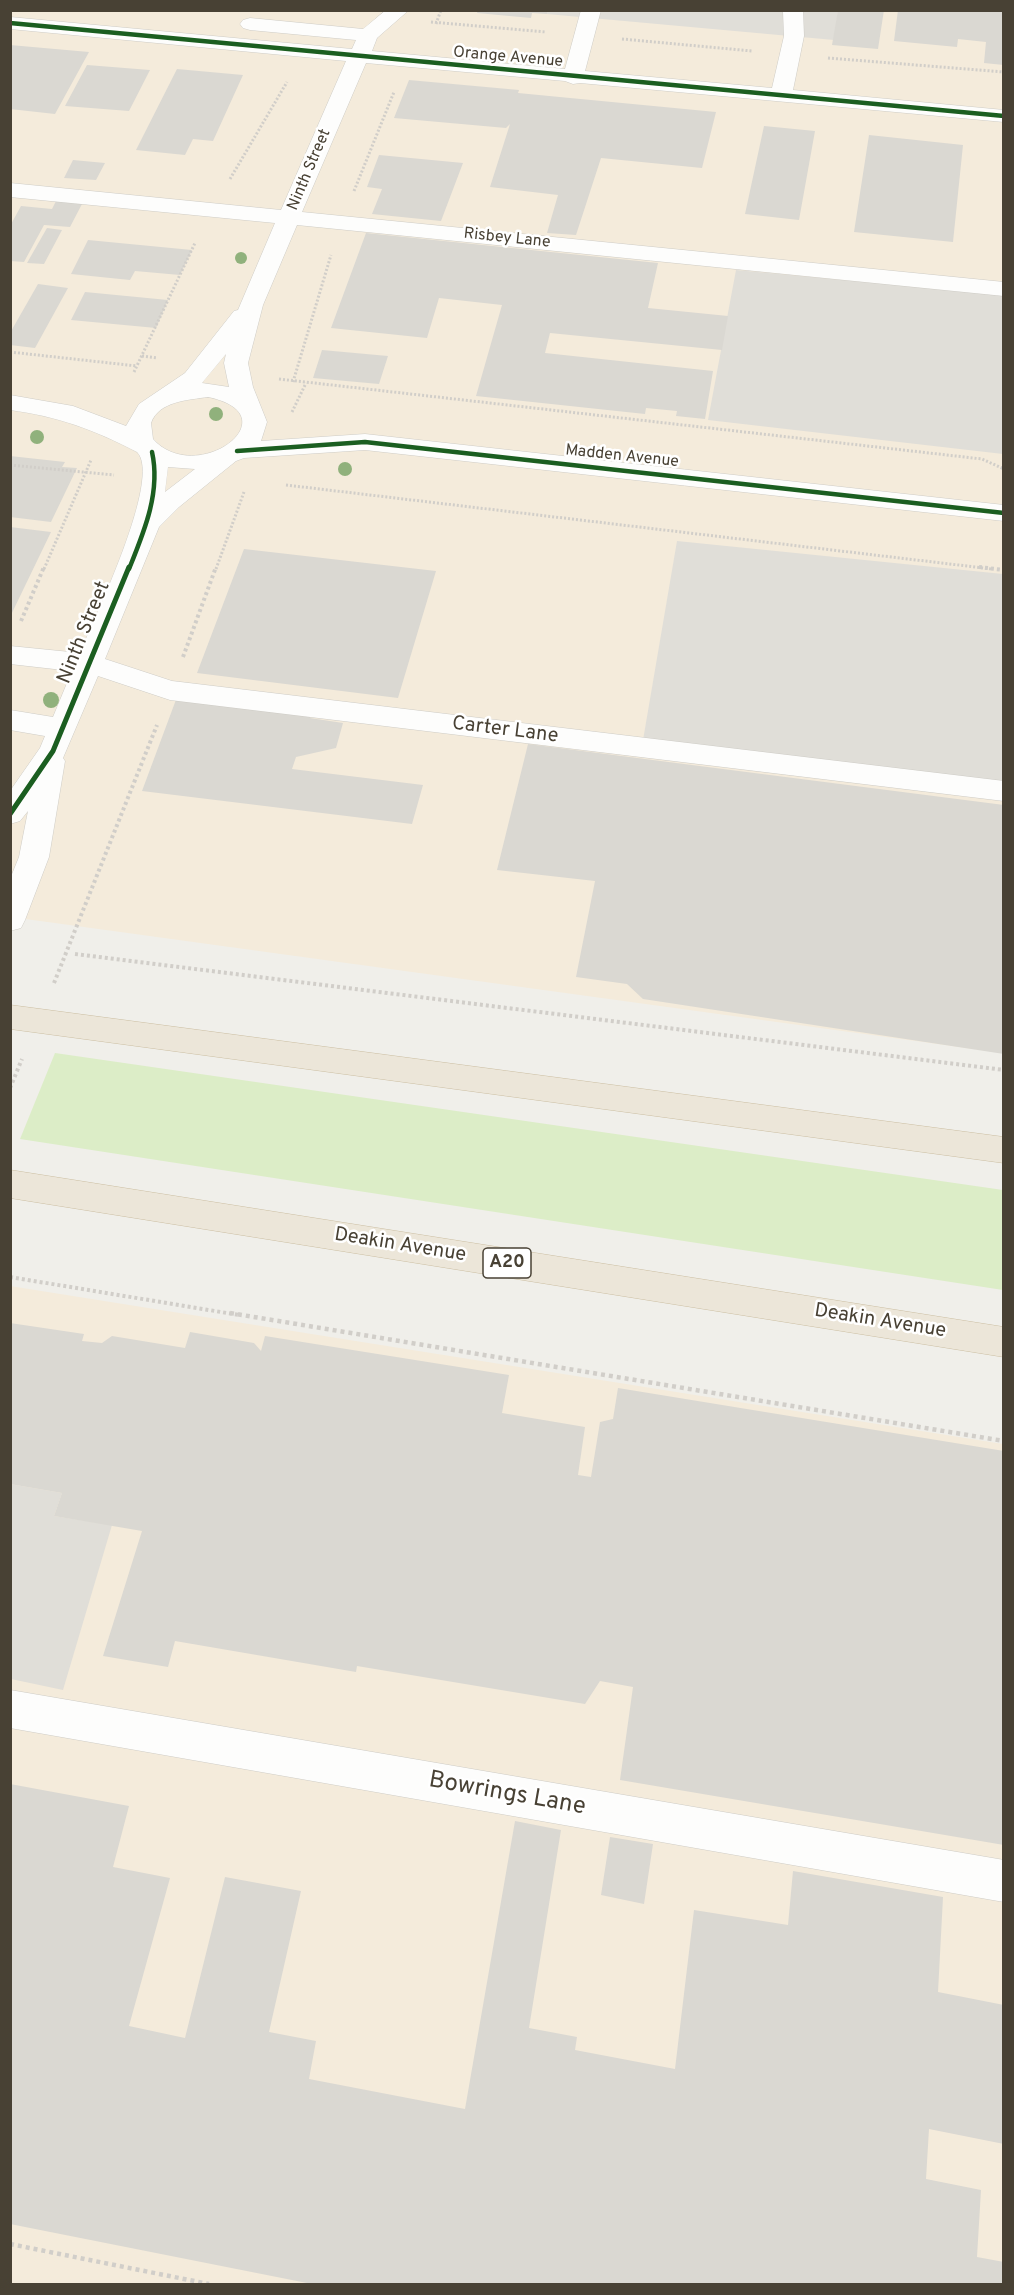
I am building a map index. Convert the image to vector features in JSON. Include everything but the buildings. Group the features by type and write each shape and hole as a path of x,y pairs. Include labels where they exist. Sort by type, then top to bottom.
{"highway":[{"path":"10,1017 1004,1150"},
{"name":"Deakin Avenue","path":"10,1184 1004,1342"}],"street":[{"path":"364,10 368,35"},
{"path":"573,78 591,10"},
{"path":"783,88 794,36 793,11"},
{"name":"Ninth Street","path":"236,369 251,305 368,35 394,14"},
{"name":"Orange Avenue","path":"19,19 573,78 1004,98"},
{"path":"233,22 399,38"},
{"name":"Orange Avenue","path":"510,50 578,57 783,88 1004,116"},
{"name":"Risbey Lane","path":"10,190 1004,289"},
{"name":"Ninth Street","path":"170,395 205,365 251,305"},
{"path":"58,408 106,424 148,449 176,461 196,462 235,452 254,435 257,423 241,387 236,369"},
{"path":"10,402 58,408 120,405 194,390 223,392 239,398 252,410 284,422 365,442"},
{"path":"148,449 140,439 138,423 148,408 170,395"},
{"name":"Madden Avenue","path":"235,452 365,442 1004,513"},
{"name":"Ninth Street","path":"10,814 58,740 147,524 156,469 148,449"},
{"name":"Ninth Street","path":"147,524 170,501 235,452"},
{"name":"Carter Lane","path":"10,655 91,664 170,690 1004,791"},
{"path":"10,720 58,740"},
{"name":"Ninth Street","path":"10,920 34,857 58,740"},
{"name":"Bowrings Lane","path":"10,1709 1004,1881"}],"path":[{"path":"394,14 584,36 1004,72"},
{"path":"10,352 137,366"},
{"path":"236,369 263,372 281,380 982,459 1004,469"},
{"path":"10,465 155,479"},
{"path":"20,624 86,473"},
{"path":"193,484 245,488"},
{"path":"276,484 1004,570"},
{"path":"75,954 1004,1070"},
{"path":"10,1277 1004,1441"},
{"path":"10,2244 209,2284"}],"shaded area":[{"path":"548,10 838,11 834,40 547,14"},
{"path":"11,11 1003,11 1003,1053 11,917"},
{"path":"736,270 1003,295 1003,454 708,420"},
{"path":"677,541 1003,574 1003,787 642,746"},
{"path":"10,1286 1003,1444 1003,2284 11,2284"},
{"path":"10,1484 62,1493 54,1516 112,1525 63,1690 11,1679"}],"green space":[{"path":"55,1053 1003,1190 1003,1290 20,1139"}],"cycle path":[{"path":"10,23 1004,116"},
{"path":"237,451 365,442 1004,513"},
{"path":"10,814 53,751 147,524 156,469 152,452"}]}
